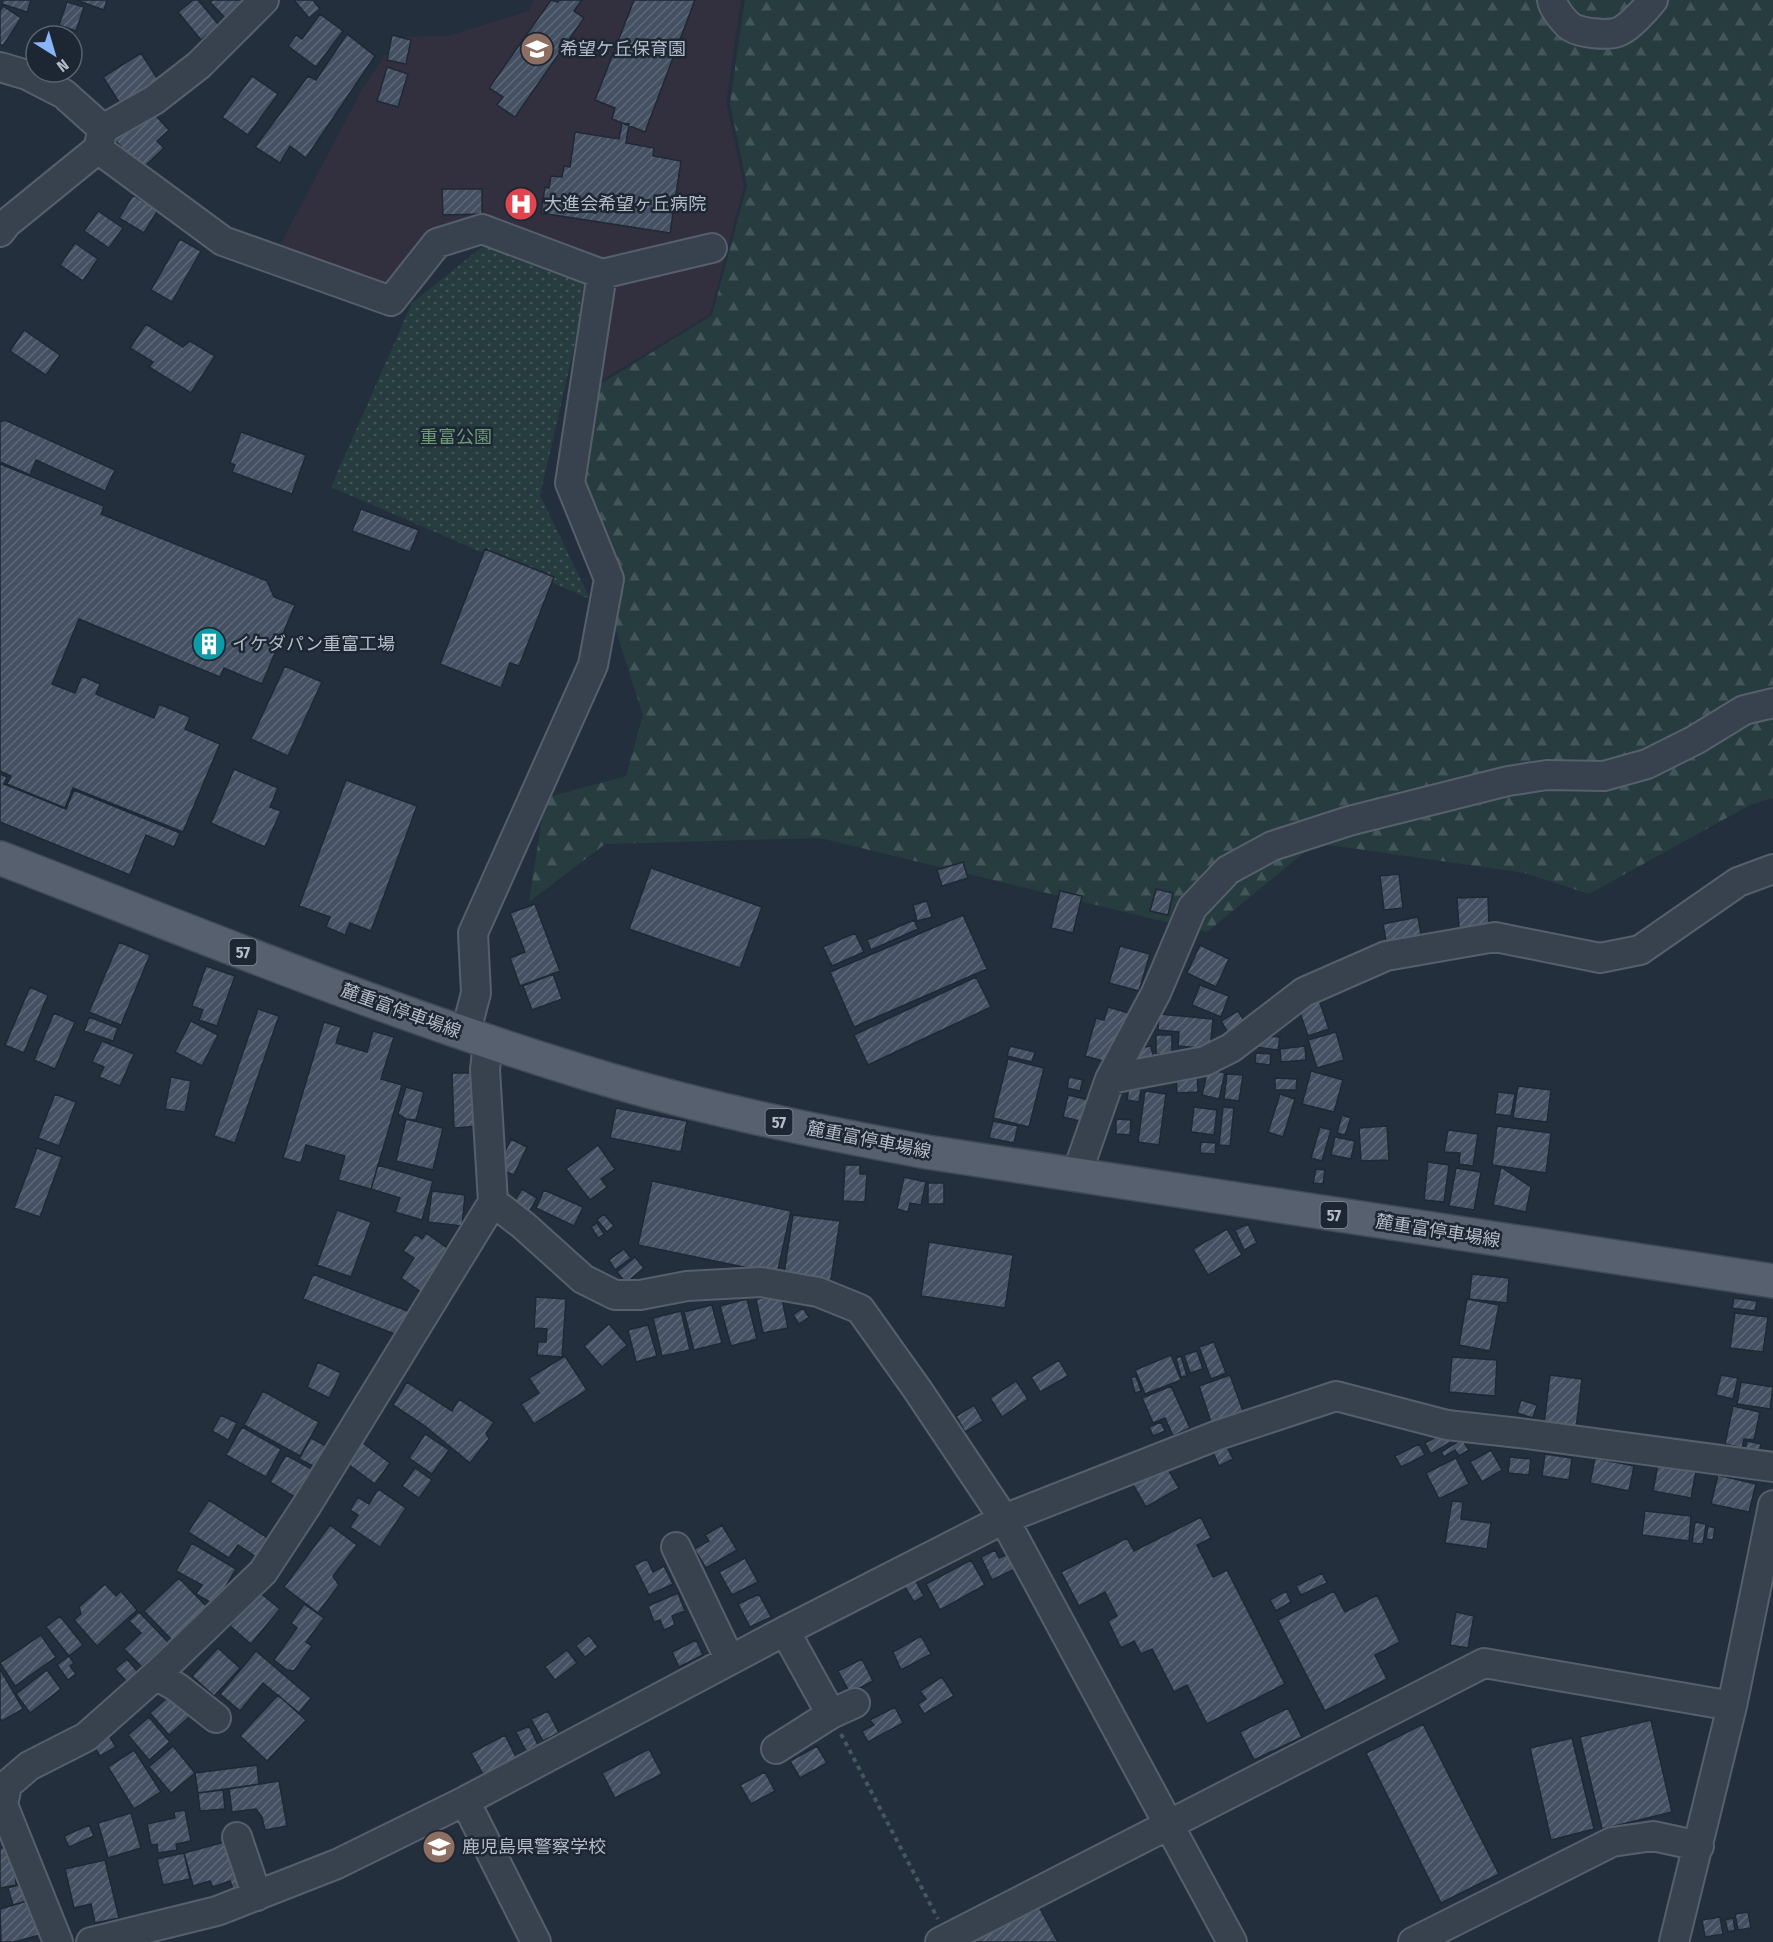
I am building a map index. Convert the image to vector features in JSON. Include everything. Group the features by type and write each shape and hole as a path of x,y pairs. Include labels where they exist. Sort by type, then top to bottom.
{"main road":[{"name":"麓重富停車場線","path":"0,858 265,961 477,1038 573,1069 682,1100 821,1132 927,1152 1773,1281"}],"street":[{"path":"0,232 7,223 100,139 199,65 264,0"},
{"path":"1552,0 1553,5 1570,27 1599,33 1618,32 1645,11 1653,0"},
{"path":"0,68 27,75 64,94 100,139 223,241 391,301 437,243 482,229 602,274 712,248"},
{"path":"58,1942 2,1808 7,1785 29,1766 86,1737 156,1675 263,1572 307,1505 494,1202 485,1070 477,1038 473,933 593,665 609,579 570,483 602,274"},
{"path":"1076,1176 1110,1079 1156,993 1192,908 1228,870 1272,846 1338,825 1508,781 1547,775 1604,776 1647,764 1695,740 1744,710 1773,703"},
{"path":"1110,1079 1205,1061 1231,1048 1304,992 1386,956 1495,937 1600,958 1640,950 1738,882 1773,869"},
{"path":"494,1202 524,1225 583,1279 615,1295 640,1294 687,1286 761,1282 818,1292 860,1309 1004,1519 1232,1942"},
{"path":"91,1942 217,1911 337,1864 465,1801 785,1631 1004,1519 1218,1435 1336,1396 1447,1425 1773,1467"},
{"path":"1674,1942 1732,1706 1773,1505"},
{"path":"676,1547 730,1660"},
{"path":"776,1749 843,1709 785,1631"},
{"path":"944,1940 1484,1663 1732,1706"},
{"path":"156,1675 178,1688 216,1718"},
{"path":"465,1801 536,1942"},
{"path":"1413,1942 1612,1842 1653,1836 1699,1846"},
{"path":"237,1838 257,1896"}],"path":[{"path":"843,1709 944,1940"}],"shaded area":[{"name":"大進会希望ヶ丘病院","path":"533,0 741,0 726,102 744,186 710,314 584,391 606,268 483,221 388,295 280,245 364,86 398,37 448,36 529,11"}],"green space":[{"path":"745,0 1773,0 1773,798 1750,805 1589,894 1525,873 1316,843 1207,932 820,838 605,844 529,902 545,798 626,776 643,715 583,528 580,397 712,315 747,186 730,103"},
{"name":"重富公園","path":"486,244 589,283 540,495 590,599 331,487 412,303"}],"building":[{"path":"3,0 31,0 27,12 2,4"},
{"path":"76,0 107,0 104,10"},
{"path":"193,0 198,0 219,25 201,40 178,12"},
{"path":"212,0 253,0 229,22 210,2"},
{"path":"294,0 313,0 320,9 309,18"},
{"path":"551,0 558,2 559,0 582,0 574,11 584,18 515,117 497,105 503,97 489,88"},
{"path":"634,0 695,0 645,132 612,119 615,108 595,100"},
{"path":"67,2 84,7 78,24 59,24"},
{"path":"3,6 21,18 3,46 0,44 0,11"},
{"path":"320,14 343,31 316,67 288,46 296,35 302,39"},
{"path":"347,34 375,56 306,158 290,146 280,163 255,147 308,76 316,80"},
{"path":"392,35 411,40 406,64 387,60"},
{"path":"141,53 162,86 126,113 103,77"},
{"path":"387,67 408,74 398,107 377,101"},
{"path":"252,76 278,94 248,135 222,117"},
{"path":"149,108 169,130 157,141 164,148 142,169 112,137"},
{"path":"622,123 629,124 626,143 654,148 653,156 681,161 670,233 541,213 545,187 549,188 551,176 562,177 564,166 570,167 575,132 619,139"},
{"path":"442,189 482,189 482,214 443,215"},
{"path":"133,195 158,210 144,233 119,218"},
{"path":"98,211 123,228 109,248 84,231"},
{"path":"180,239 201,251 172,302 151,290"},
{"path":"75,243 98,259 83,281 60,265"},
{"path":"146,324 183,347 190,341 215,356 191,393 149,367 153,362 130,348"},
{"path":"24,330 60,355 46,375 10,351"},
{"path":"5,420 115,470 105,491 36,460 30,475 0,462 0,422"},
{"path":"241,432 306,455 292,494 232,472 235,465 230,463"},
{"name":"イケダパン重富工場","path":"0,464 104,506 101,514 267,581 274,597 295,605 262,684 224,668 220,677 79,619 52,684 75,693 82,676 100,684 96,694 154,718 159,704 190,717 185,729 220,744 183,832 73,788 65,808 7,784 11,776 0,771"},
{"path":"361,509 419,530 410,552 352,531"},
{"path":"485,549 554,577 519,666 510,663 501,688 440,664"},
{"path":"285,666 322,682 288,756 251,739"},
{"path":"234,769 278,788 270,807 281,811 265,847 211,823"},
{"path":"0,774 7,777 4,784 66,809 74,790 180,833 174,847 146,835 130,875 0,822"},
{"path":"346,780 417,806 371,931 350,923 345,935 326,927 330,917 299,906"},
{"path":"963,862 968,878 942,886 937,870"},
{"path":"651,868 762,907 740,968 629,929"},
{"path":"1399,874 1403,908 1384,910 1380,876"},
{"path":"1156,889 1173,893 1168,915 1150,911"},
{"path":"1060,891 1082,896 1073,933 1051,928"},
{"path":"1488,897 1489,927 1459,928 1457,898"},
{"path":"927,901 932,917 917,921 913,905"},
{"path":"535,904 560,971 520,986 510,958 525,952 510,913"},
{"path":"963,915 987,969 854,1027 830,972"},
{"path":"1418,917 1423,946 1388,952 1383,924"},
{"path":"914,920 918,929 871,950 867,940"},
{"path":"855,933 864,952 832,966 823,947"},
{"path":"119,942 150,955 121,1025 89,1012"},
{"path":"1200,945 1229,959 1216,987 1187,973"},
{"path":"1120,946 1150,954 1139,991 1109,983"},
{"path":"206,966 235,976 217,1026 199,1020 203,1010 192,1006"},
{"path":"553,974 562,999 532,1010 523,986"},
{"path":"976,977 991,1007 868,1065 854,1035"},
{"path":"1200,985 1229,996 1221,1017 1192,1005"},
{"path":"30,987 48,995 24,1053 5,1045"},
{"path":"1319,1000 1329,1029 1308,1036 1298,1007"},
{"path":"1108,1007 1129,1013 1114,1064 1085,1056 1096,1018 1104,1020"},
{"path":"258,1009 279,1016 235,1143 214,1136"},
{"path":"1238,1011 1247,1025 1230,1036 1221,1021"},
{"path":"54,1013 75,1022 55,1069 34,1060"},
{"path":"1159,1014 1213,1019 1210,1049 1178,1046 1179,1032 1158,1030"},
{"path":"89,1017 118,1028 113,1041 84,1031"},
{"path":"191,1021 218,1035 202,1066 175,1052"},
{"path":"324,1022 341,1027 336,1043 367,1052 373,1031 394,1037 381,1079 402,1085 371,1189 338,1180 345,1156 306,1145 301,1163 283,1158"},
{"path":"1336,1032 1344,1060 1317,1068 1308,1040"},
{"path":"1156,1035 1172,1035 1172,1054 1156,1054"},
{"path":"1257,1035 1280,1037 1278,1050 1256,1047"},
{"path":"102,1041 134,1054 120,1086 99,1077 104,1067 92,1062"},
{"path":"1010,1046 1035,1052 1032,1062 1007,1056"},
{"path":"1151,1046 1154,1060 1136,1064 1134,1049"},
{"path":"1305,1046 1306,1060 1281,1062 1280,1049"},
{"path":"1256,1053 1271,1054 1270,1065 1255,1063"},
{"path":"1008,1059 1044,1068 1029,1127 993,1118"},
{"path":"1208,1069 1225,1073 1219,1099 1202,1095"},
{"path":"1311,1071 1343,1080 1334,1112 1302,1104"},
{"path":"1197,1072 1198,1092 1177,1093 1176,1073"},
{"path":"452,1073 478,1073 480,1126 454,1128"},
{"path":"1227,1074 1243,1075 1239,1101 1224,1099"},
{"path":"171,1077 191,1081 185,1112 165,1109"},
{"path":"1069,1077 1083,1080 1080,1091 1067,1088"},
{"path":"1275,1078 1297,1079 1296,1090 1275,1090"},
{"path":"1518,1086 1551,1090 1547,1122 1513,1118"},
{"path":"406,1087 424,1092 416,1120 406,1119 398,1114"},
{"path":"1129,1087 1141,1089 1139,1102 1127,1100"},
{"path":"1145,1091 1166,1094 1159,1145 1138,1142"},
{"path":"1498,1092 1515,1094 1511,1116 1495,1114"},
{"path":"55,1094 76,1102 59,1146 38,1138"},
{"path":"1280,1094 1295,1099 1283,1137 1268,1132"},
{"path":"1068,1095 1089,1100 1084,1122 1063,1117"},
{"path":"1194,1107 1217,1110 1214,1135 1191,1132"},
{"path":"1223,1107 1234,1108 1230,1146 1219,1145"},
{"path":"616,1108 687,1121 681,1152 610,1138"},
{"path":"1342,1115 1351,1118 1345,1135 1337,1133"},
{"path":"406,1119 443,1128 433,1170 396,1161"},
{"path":"1116,1119 1131,1120 1130,1135 1116,1134"},
{"path":"993,1121 1018,1126 1014,1143 989,1138"},
{"path":"1387,1126 1389,1160 1361,1161 1359,1128"},
{"path":"1497,1126 1551,1133 1546,1173 1492,1165"},
{"path":"1320,1127 1331,1130 1322,1161 1311,1158"},
{"path":"1448,1130 1478,1134 1473,1166 1459,1164 1460,1153 1444,1152"},
{"path":"1335,1137 1355,1141 1351,1159 1331,1155"},
{"path":"511,1139 527,1147 514,1175 497,1168"},
{"path":"1201,1142 1216,1143 1215,1154 1200,1153"},
{"path":"598,1145 615,1169 601,1179 607,1187 590,1200 566,1169"},
{"path":"37,1148 62,1157 40,1217 14,1208"},
{"path":"1428,1162 1449,1165 1444,1202 1424,1200"},
{"path":"378,1165 433,1181 422,1220 395,1212 400,1198 371,1189"},
{"path":"845,1165 860,1165 860,1174 867,1174 865,1202 843,1201"},
{"path":"1501,1167 1531,1187 1526,1212 1493,1205"},
{"path":"1456,1168 1481,1172 1474,1210 1449,1206"},
{"path":"1316,1169 1325,1170 1323,1184 1313,1183"},
{"path":"904,1177 926,1182 921,1205 910,1203 908,1212 897,1209"},
{"path":"652,1181 791,1211 777,1274 638,1245"},
{"path":"928,1183 944,1183 944,1204 928,1204"},
{"path":"522,1189 537,1198 528,1214 512,1205"},
{"path":"544,1190 583,1207 574,1226 536,1208"},
{"path":"432,1191 465,1195 462,1226 428,1222"},
{"path":"337,1210 371,1222 351,1277 317,1265"},
{"path":"604,1214 614,1226 607,1232 597,1220"},
{"path":"793,1215 840,1221 830,1286 783,1280"},
{"path":"597,1223 604,1234 598,1238 591,1227"},
{"path":"1248,1224 1257,1243 1244,1250 1235,1230"},
{"path":"1227,1229 1242,1255 1208,1275 1193,1249"},
{"path":"426,1233 450,1250 421,1292 401,1278 414,1258 403,1251 415,1234 422,1239"},
{"path":"929,1242 1013,1255 1005,1308 921,1296"},
{"path":"624,1249 631,1258 615,1270 609,1260"},
{"path":"635,1257 644,1268 626,1283 617,1272"},
{"path":"313,1274 410,1312 400,1336 303,1299"},
{"path":"1472,1274 1509,1278 1507,1303 1469,1299"},
{"path":"781,1294 788,1328 763,1333 756,1299"},
{"path":"536,1297 566,1299 562,1357 537,1355 538,1342 546,1342 547,1329 534,1328"},
{"path":"1734,1298 1757,1301 1755,1311 1732,1308"},
{"path":"747,1299 757,1339 731,1346 720,1306"},
{"path":"1467,1299 1499,1305 1490,1351 1459,1345"},
{"path":"712,1305 722,1343 694,1350 684,1312"},
{"path":"803,1308 809,1317 799,1324 793,1315"},
{"path":"681,1311 690,1350 662,1356 653,1318"},
{"path":"1735,1313 1768,1317 1763,1352 1730,1348"},
{"path":"609,1324 627,1345 602,1367 584,1346"},
{"path":"648,1325 657,1356 636,1362 628,1330"},
{"path":"1214,1342 1226,1373 1211,1379 1199,1347"},
{"path":"1197,1351 1203,1369 1190,1373 1184,1355"},
{"path":"1171,1355 1181,1380 1145,1394 1135,1370"},
{"path":"565,1356 587,1390 534,1424 521,1404 539,1393 529,1378"},
{"path":"1181,1356 1187,1376 1181,1377 1176,1358"},
{"path":"1452,1357 1497,1360 1495,1396 1449,1392"},
{"path":"1059,1360 1068,1376 1040,1392 1031,1377"},
{"path":"318,1362 341,1373 329,1398 307,1387"},
{"path":"1230,1375 1243,1411 1211,1422 1199,1386"},
{"path":"1550,1375 1582,1379 1576,1428 1544,1424"},
{"path":"1721,1375 1738,1378 1733,1399 1716,1395"},
{"path":"1136,1376 1141,1391 1135,1393 1131,1378"},
{"path":"1016,1381 1028,1399 1002,1417 990,1398"},
{"path":"407,1382 452,1411 459,1399 494,1422 486,1433 489,1439 470,1463 425,1426 393,1405"},
{"path":"1741,1382 1773,1387 1770,1409 1737,1404"},
{"path":"1171,1386 1190,1428 1173,1436 1165,1418 1153,1423 1142,1398"},
{"path":"263,1391 319,1422 300,1456 244,1425"},
{"path":"1521,1400 1537,1405 1533,1418 1517,1413"},
{"path":"974,1405 983,1421 965,1432 956,1416"},
{"path":"1733,1406 1760,1412 1754,1440 1744,1439 1742,1448 1725,1444"},
{"path":"221,1415 237,1423 228,1440 212,1431"},
{"path":"1161,1422 1165,1431 1153,1436 1149,1427"},
{"path":"242,1427 281,1449 266,1477 226,1455"},
{"path":"1445,1432 1451,1442 1431,1454 1425,1443"},
{"path":"425,1434 449,1450 432,1474 409,1458"},
{"path":"311,1438 332,1449 321,1470 299,1459"},
{"path":"356,1438 390,1463 375,1484 341,1459"},
{"path":"1462,1439 1469,1450 1459,1456 1455,1450 1444,1457 1441,1452"},
{"path":"1747,1441 1761,1444 1758,1457 1744,1453"},
{"path":"1225,1443 1233,1459 1219,1466 1212,1450"},
{"path":"1419,1444 1425,1455 1401,1467 1395,1456"},
{"path":"1491,1450 1502,1470 1482,1482 1470,1462"},
{"path":"1545,1454 1572,1458 1569,1480 1542,1476"},
{"path":"286,1455 319,1473 303,1502 270,1482"},
{"path":"1510,1457 1531,1459 1529,1475 1508,1473"},
{"path":"1456,1458 1469,1484 1439,1499 1426,1473"},
{"path":"1595,1458 1634,1466 1629,1491 1590,1483"},
{"path":"1165,1464 1179,1488 1146,1507 1132,1483"},
{"path":"1658,1464 1696,1471 1691,1498 1653,1491"},
{"path":"415,1468 432,1480 419,1498 402,1486"},
{"path":"1718,1475 1756,1484 1749,1512 1711,1504"},
{"path":"378,1489 406,1508 380,1547 350,1527 358,1515 350,1510 358,1497 369,1504"},
{"path":"209,1500 268,1538 256,1557 238,1545 229,1558 188,1532"},
{"path":"1452,1501 1463,1502 1461,1519 1491,1523 1487,1549 1445,1543"},
{"path":"1645,1511 1691,1516 1689,1541 1642,1535"},
{"path":"1201,1517 1211,1538 1197,1545 1213,1577 1227,1570 1285,1684 1207,1724 1187,1685 1174,1692 1152,1649 1141,1654 1134,1641 1121,1648 1108,1621 1117,1616 1105,1592 1079,1606 1061,1572 1127,1538 1134,1551"},
{"path":"1695,1522 1706,1524 1703,1544 1692,1543"},
{"path":"330,1525 357,1545 333,1576 339,1585 318,1613 284,1587"},
{"path":"722,1525 737,1550 706,1568 694,1549 709,1541 705,1535"},
{"path":"1708,1526 1715,1528 1713,1540 1706,1539"},
{"path":"192,1543 236,1569 215,1605 196,1594 202,1585 176,1571"},
{"path":"995,1550 999,1558 1008,1554 1015,1569 992,1580 981,1557"},
{"path":"745,1558 758,1582 732,1595 719,1572"},
{"path":"647,1559 653,1572 664,1566 673,1584 649,1595 634,1565"},
{"path":"971,1560 985,1585 940,1610 926,1584"},
{"path":"910,1571 924,1596 914,1602 899,1577"},
{"path":"1322,1573 1327,1583 1301,1595 1296,1586"},
{"path":"179,1578 207,1607 172,1640 144,1611"},
{"path":"105,1584 116,1596 121,1591 137,1610 97,1646 74,1620 81,1614 79,1607"},
{"path":"258,1591 280,1609 251,1644 230,1626"},
{"path":"1286,1591 1291,1602 1276,1611 1270,1600"},
{"path":"1334,1591 1345,1612 1377,1595 1400,1642 1375,1655 1387,1679 1325,1711 1278,1620"},
{"path":"678,1593 685,1611 672,1616 675,1625 664,1630 660,1620 654,1622 648,1606"},
{"path":"759,1594 771,1617 750,1627 738,1604"},
{"path":"304,1604 324,1618 306,1642 312,1646 294,1671 287,1670 274,1660 297,1628 291,1623"},
{"path":"139,1612 168,1642 142,1667 124,1649 141,1633 129,1621"},
{"path":"1456,1612 1474,1616 1468,1648 1450,1645"},
{"path":"60,1616 83,1645 69,1656 46,1627"},
{"path":"41,1635 56,1657 15,1686 0,1663"},
{"path":"589,1635 598,1647 585,1657 576,1646"},
{"path":"921,1636 931,1654 901,1670 893,1652"},
{"path":"696,1640 703,1655 679,1667 672,1652"},
{"path":"218,1648 240,1668 214,1696 192,1676"},
{"path":"567,1650 577,1663 555,1680 545,1667"},
{"path":"256,1651 311,1698 299,1713 263,1683 240,1711 220,1694"},
{"path":"69,1656 74,1663 70,1666 76,1674 68,1680 57,1665"},
{"path":"127,1659 138,1672 127,1682 115,1669"},
{"path":"862,1659 873,1681 850,1693 838,1671"},
{"path":"0,1669 23,1709 2,1721 0,1718"},
{"path":"47,1670 61,1689 30,1713 16,1694"},
{"path":"942,1677 954,1696 924,1714 918,1704 926,1699 920,1691"},
{"path":"178,1688 197,1710 169,1735 150,1713"},
{"path":"278,1695 306,1720 267,1761 240,1736"},
{"path":"895,1707 903,1723 868,1742 862,1731 874,1725 870,1720"},
{"path":"1288,1708 1302,1737 1254,1760 1240,1732"},
{"path":"548,1711 559,1733 543,1741 531,1719"},
{"path":"149,1717 170,1742 149,1760 128,1735"},
{"path":"1651,1720 1672,1812 1602,1829 1580,1737"},
{"path":"1423,1724 1499,1874 1441,1903 1366,1753"},
{"path":"529,1726 538,1745 526,1751 516,1732"},
{"path":"107,1732 116,1747 100,1756 91,1742"},
{"path":"505,1735 517,1759 484,1776 471,1753"},
{"path":"1572,1738 1594,1829 1551,1840 1530,1748"},
{"path":"173,1746 195,1773 171,1793 149,1767"},
{"path":"817,1746 827,1763 800,1778 790,1761"},
{"path":"649,1749 662,1774 615,1798 602,1773"},
{"path":"134,1750 161,1792 134,1809 108,1767"},
{"path":"257,1765 259,1784 198,1793 195,1773"},
{"path":"765,1772 775,1791 751,1804 740,1785"},
{"path":"279,1781 287,1826 265,1830 262,1817 256,1809 232,1812 229,1789"},
{"path":"223,1790 225,1809 200,1811 198,1793"},
{"path":"185,1810 191,1841 176,1844 177,1850 158,1853 157,1844 151,1845 147,1824 175,1818 174,1812"},
{"path":"131,1813 141,1848 108,1858 98,1823"},
{"path":"89,1825 94,1836 69,1847 64,1836"},
{"path":"232,1840 246,1885 233,1889 230,1881 213,1887 210,1881 193,1886 184,1853"},
{"path":"14,1847 16,1885 0,1888 0,1848"},
{"path":"184,1853 190,1879 163,1885 157,1859"},
{"path":"105,1860 119,1918 95,1923 91,1904 74,1908 65,1869"},
{"path":"31,1881 37,1898 13,1905 8,1888"},
{"path":"37,1898 47,1933 14,1942 1,1942 0,1909"},
{"path":"1037,1903 1058,1942 963,1942"},
{"path":"1748,1912 1751,1928 1738,1930 1735,1914"},
{"path":"1720,1917 1723,1934 1705,1937 1702,1920"},
{"path":"1733,1918 1735,1930 1728,1932 1725,1920"}],"place":[{"name":"希望ケ丘保育園","path":"537,49"},
{"name":"大進会希望ヶ丘病院","path":"521,204"},
{"name":"イケダパン重富工場","path":"209,644"},
{"name":"鹿児島県警察学校","path":"439,1847"}]}
